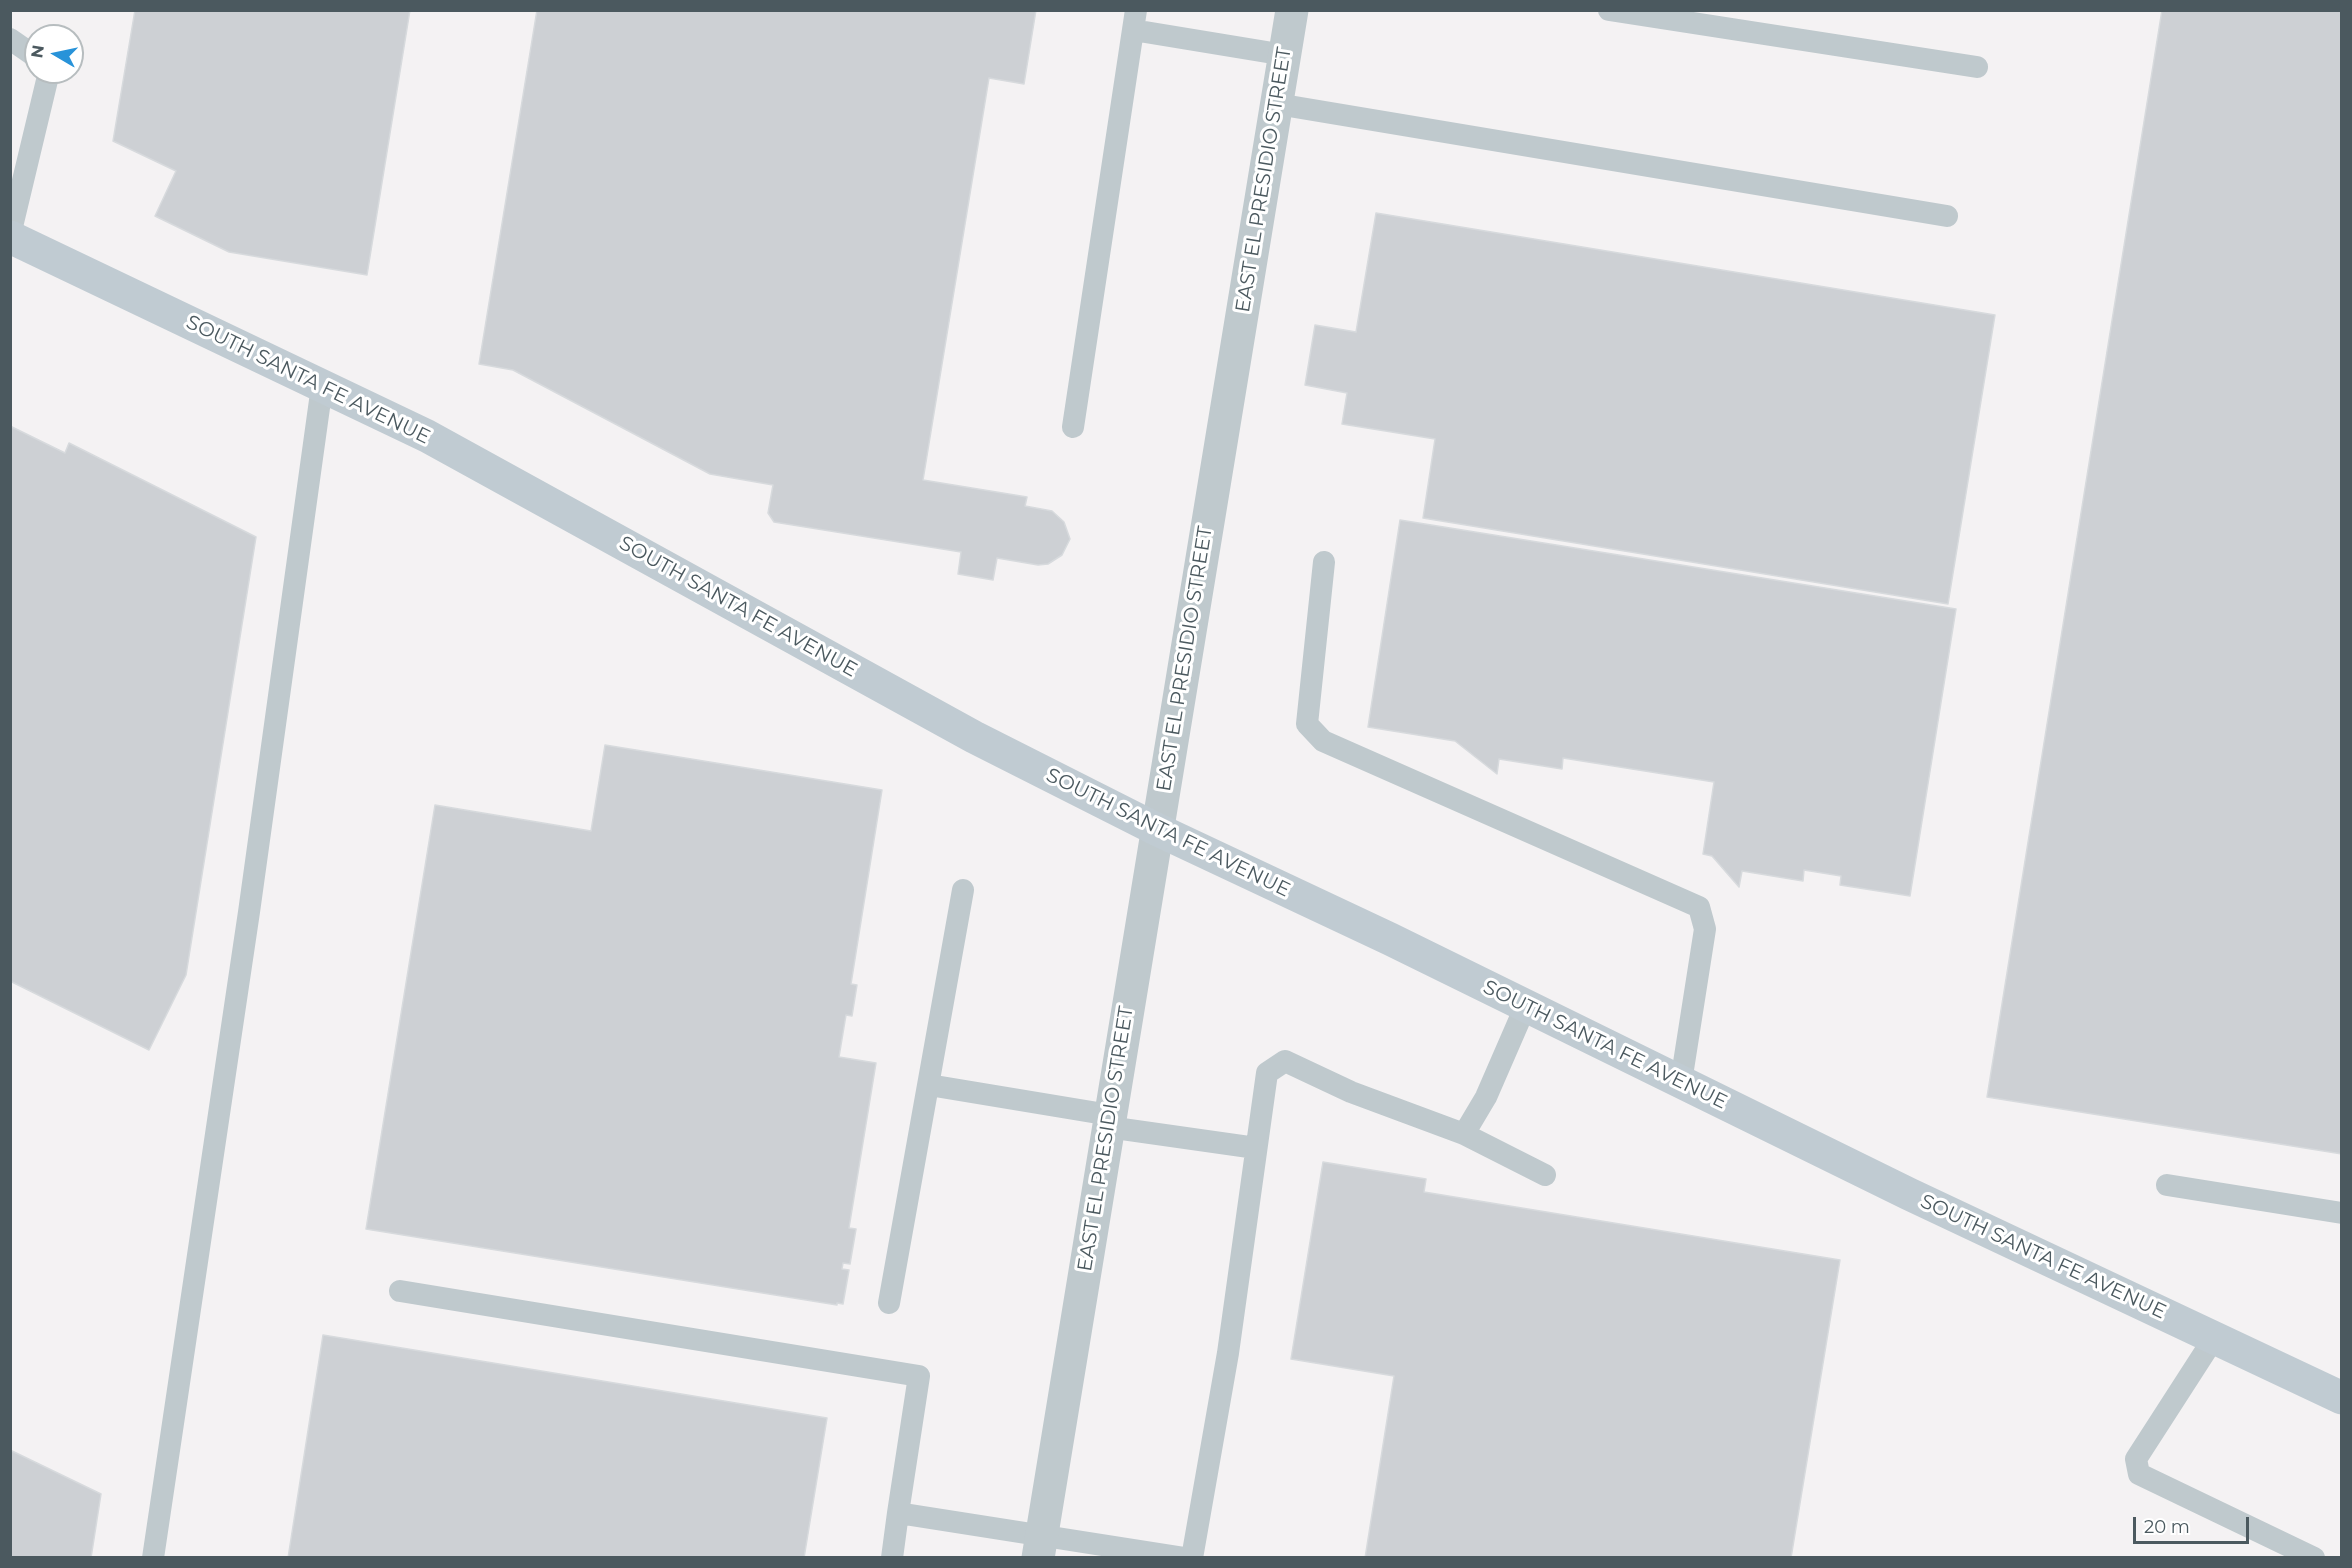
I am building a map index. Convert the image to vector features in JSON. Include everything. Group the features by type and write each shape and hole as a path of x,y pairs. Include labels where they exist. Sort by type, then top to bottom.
{"main road":[{"name":"SOUTH SANTA FE AVENUE","path":"10,236 427,436 974,737 1156,829 1526,1005 1909,1194 2342,1398"}],"street":[{"name":"EAST EL PRESIDIO STREET","path":"1040,1547 1292,10"}],"lane":[{"path":"1609,10 1977,67"},
{"path":"1073,427 1134,20 1285,55"},
{"path":"10,39 24,49"},
{"path":"10,236 46,84"},
{"path":"1277,104 1947,216"},
{"path":"153,1557 249,912 322,386"},
{"path":"1324,562 1307,724 1323,741 1699,907 1705,929 1681,1082"},
{"path":"889,1303 963,890"},
{"path":"1464,1134 1486,1097 1526,1005"},
{"path":"1192,1557 1225,1368 1267,1073 1285,1061 1351,1092 1464,1134 1545,1175"},
{"path":"929,1085 1256,1148"},
{"path":"2167,1185 2342,1213"},
{"path":"400,1291 920,1376 892,1557"},
{"path":"2214,1338 2136,1459 2139,1474 2314,1557"},
{"path":"898,1513 1040,1547 1185,1557"}],"building":[{"path":"135,10 410,10 367,275 229,252 155,216 176,171 113,141"},
{"path":"537,10 1036,10 1024,84 989,78 923,480 1027,497 1025,506 1052,511 1064,522 1070,539 1062,555 1048,564 1038,565 997,558 993,580 958,574 961,552 774,522 768,513 773,485 710,474 513,370 479,364"},
{"path":"2162,10 2342,10 2342,1154 1987,1097"},
{"path":"1376,213 1995,315 1948,604 1423,518 1435,439 1342,424 1347,393 1305,385 1315,325 1356,332"},
{"path":"10,426 65,453 69,443 256,537 186,975 149,1050 10,981"},
{"path":"1400,520 1956,609 1910,896 1840,885 1841,876 1804,870 1803,881 1742,871 1739,887 1712,856 1703,854 1714,782 1563,758 1562,769 1499,759 1497,774 1455,741 1368,727"},
{"path":"605,745 882,790 851,984 857,985 852,1016 846,1015 839,1057 876,1063 849,1228 856,1229 850,1264 843,1263 842,1269 849,1270 843,1304 837,1303 837,1305 366,1229 435,805 591,831"},
{"path":"1323,1162 1426,1179 1424,1192 1840,1260 1791,1558 1365,1558 1394,1376 1291,1359"},
{"path":"323,1335 827,1418 804,1558 288,1558"},
{"path":"10,1450 101,1494 91,1558 10,1558"}]}
